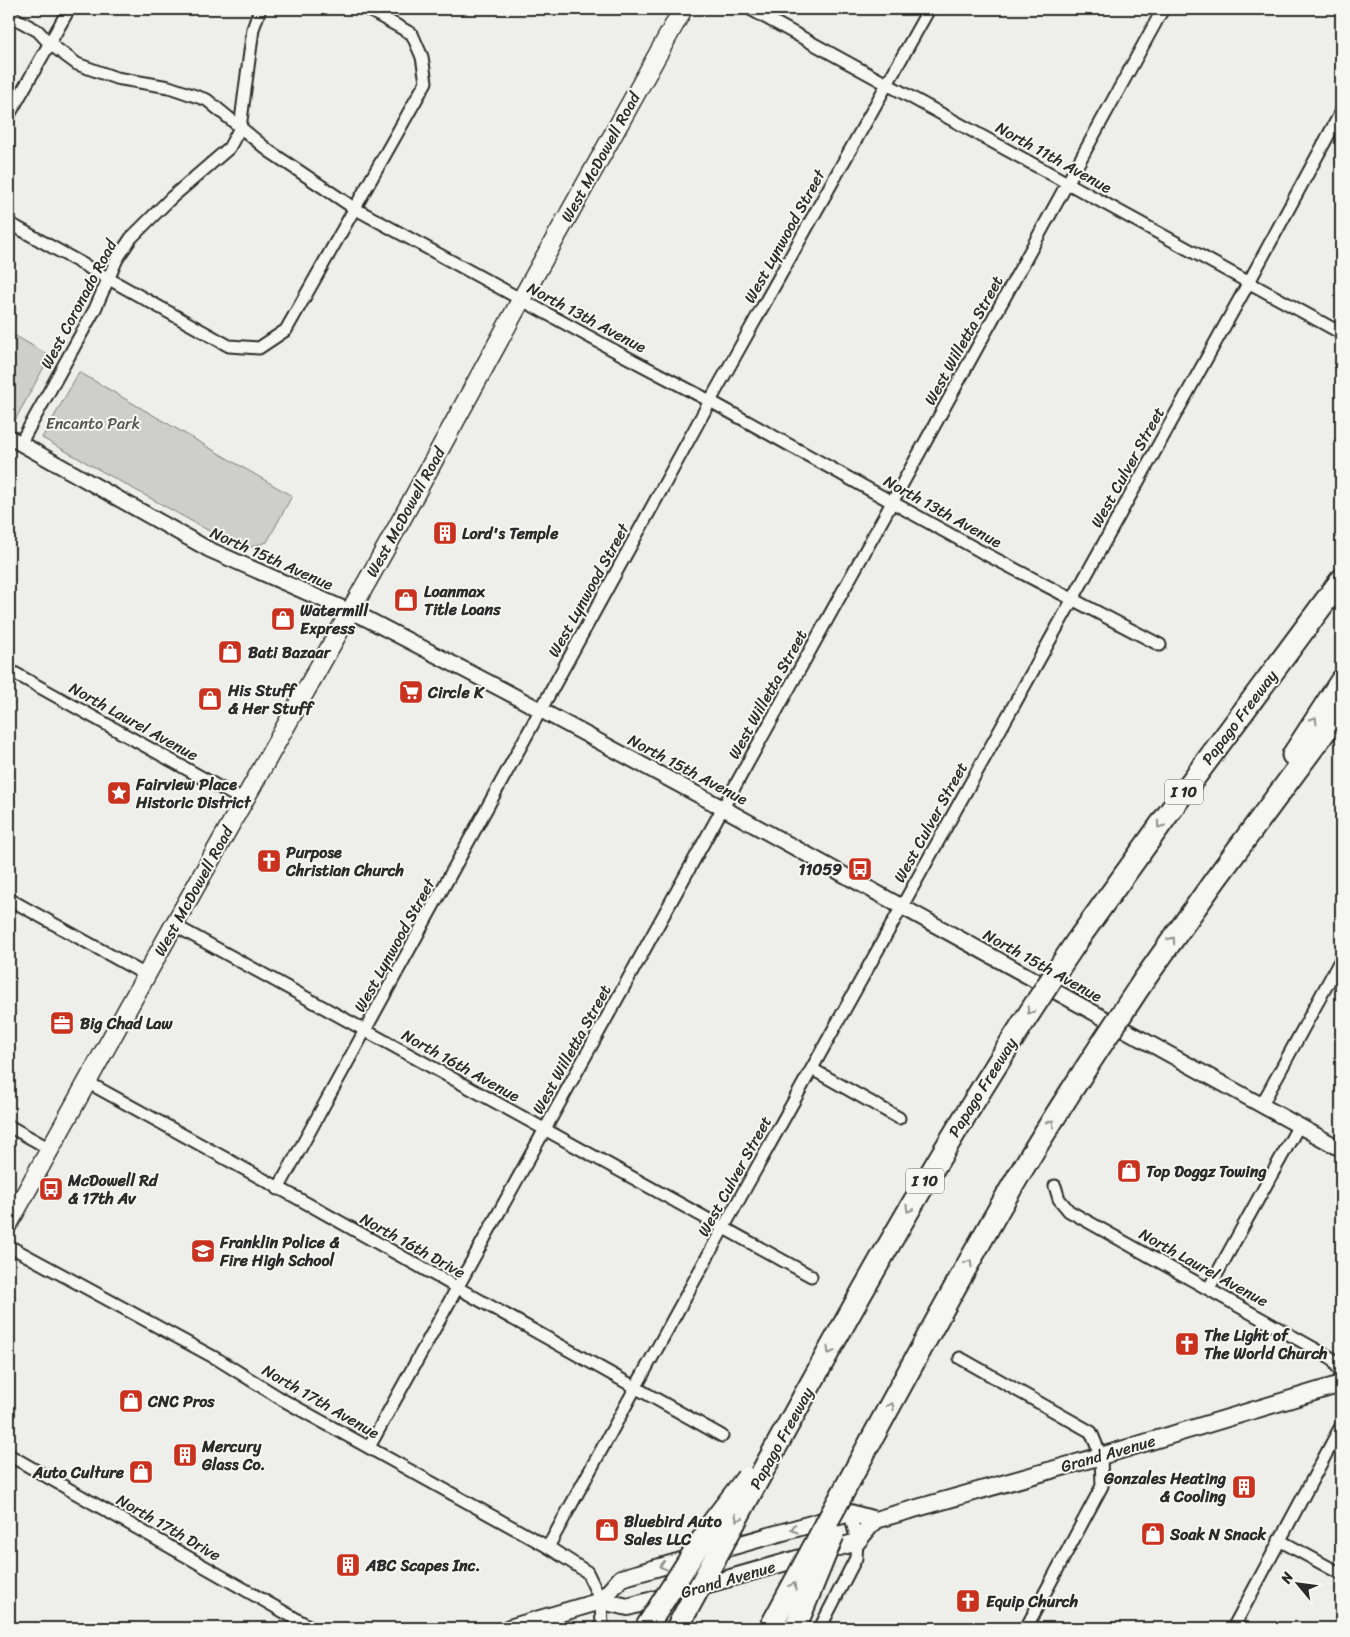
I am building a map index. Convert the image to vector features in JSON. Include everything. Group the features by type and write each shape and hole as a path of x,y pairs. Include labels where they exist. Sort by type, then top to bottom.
{"highway":[{"path":"1293,644 1341,563"},
{"name":"Papago Freeway","path":"678,1628 786,1429 937,1159 1010,1043 1077,941 1169,812 1341,580"},
{"path":"1215,880 1317,715 1341,681"},
{"path":"770,1628 938,1319 1054,1117 1144,980 1215,880 1341,710"},
{"path":"646,1628 714,1521 786,1429"},
{"path":"795,1628 868,1449"}],"main road":[{"name":"West McDowell Road","path":"9,1222 350,612 683,9"},
{"name":"Grand Avenue","path":"874,1520 1101,1456 1341,1384"},
{"name":"Grand Avenue","path":"601,1601 621,1578 850,1513"},
{"path":"850,1513 874,1520 857,1542"},
{"name":"Grand Avenue","path":"509,1628 601,1601 628,1607 857,1542"}],"street":[{"path":"9,115 69,9"},
{"name":"West Coronado Road","path":"14,440 95,308 117,258 131,238 171,198 229,148 240,128 253,29 260,9"},
{"path":"9,223 230,346 259,348 286,330 426,82 422,57 412,34 367,9"},
{"name":"North 11th Avenue","path":"750,9 1341,333"},
{"name":"West Lynwood Street","path":"278,1188 710,401 929,9"},
{"name":"West Willetta Street","path":"369,1447 892,503 1163,9"},
{"name":"North 13th Avenue","path":"9,15 38,31 50,44 76,64 116,78 169,87 207,100 269,151 354,208 710,401 892,503 1160,645"},
{"name":"West Culver Street","path":"548,1547 723,1228 1249,282 1341,112"},
{"name":"North 15th Avenue","path":"14,440 208,550 350,612 541,710 1341,1149"},
{"name":"North Laurel Avenue","path":"9,670 244,801"},
{"path":"9,899 146,975"},
{"name":"North 16th Avenue","path":"174,925 811,1276"},
{"path":"1260,1106 1341,959"},
{"path":"812,1069 898,1118"},
{"name":"North 16th Drive","path":"87,1082 722,1436"},
{"path":"9,1126 50,1149"},
{"path":"1209,1288 1298,1127"},
{"name":"North Laurel Avenue","path":"1055,1186 1059,1199 1069,1211 1333,1359 1341,1374"},
{"name":"North 17th Avenue","path":"9,1246 210,1356 282,1400 548,1547 587,1572 601,1601"},
{"path":"960,1358 1091,1432 1101,1456 1102,1486 1026,1628"},
{"path":"1233,1628 1341,1426"},
{"name":"North 17th Drive","path":"9,1455 312,1628"},
{"path":"820,1628 856,1558 857,1542 850,1513"},
{"path":"1280,1540 1341,1574"},
{"path":"601,1601 602,1628"}],"green space":[{"name":"Encanto Park","path":"9,332 50,356 14,422 9,419"},
{"name":"Encanto Park","path":"79,372 292,496 267,542 240,548 42,438"}],"place":[{"name":"Lord's Temple","path":"445,533"},
{"name":"Loanmax Title Loans","path":"406,600"},
{"name":"Watermill Express","path":"283,619"},
{"name":"Bati Bazaar","path":"230,652"},
{"name":"Circle K","path":"411,692"},
{"name":"His Stuff & Her Stuff","path":"210,699"},
{"name":"Fairview Place Historic District","path":"119,793"},
{"name":"Purpose Christian Church","path":"269,861"},
{"name":"11059","path":"860,869"},
{"name":"Big Chad Law","path":"62,1023"},
{"name":"Top Doggz Towing","path":"1129,1171"},
{"name":"McDowell Rd & 17th Av","path":"51,1189"},
{"name":"Franklin Police & Fire High School","path":"203,1251"},
{"name":"The Light of The World Church","path":"1187,1344"},
{"name":"CNC Pros","path":"131,1401"},
{"name":"Mercury Glass Co.","path":"185,1455"},
{"name":"Auto Culture","path":"141,1472"},
{"name":"Gonzales Heating & Cooling","path":"1244,1487"},
{"name":"Bluebird Auto Sales LLC","path":"607,1530"},
{"name":"Soak N Snack","path":"1153,1534"},
{"name":"ABC Scapes Inc.","path":"348,1565"},
{"name":"Equip Church","path":"968,1601"}]}
